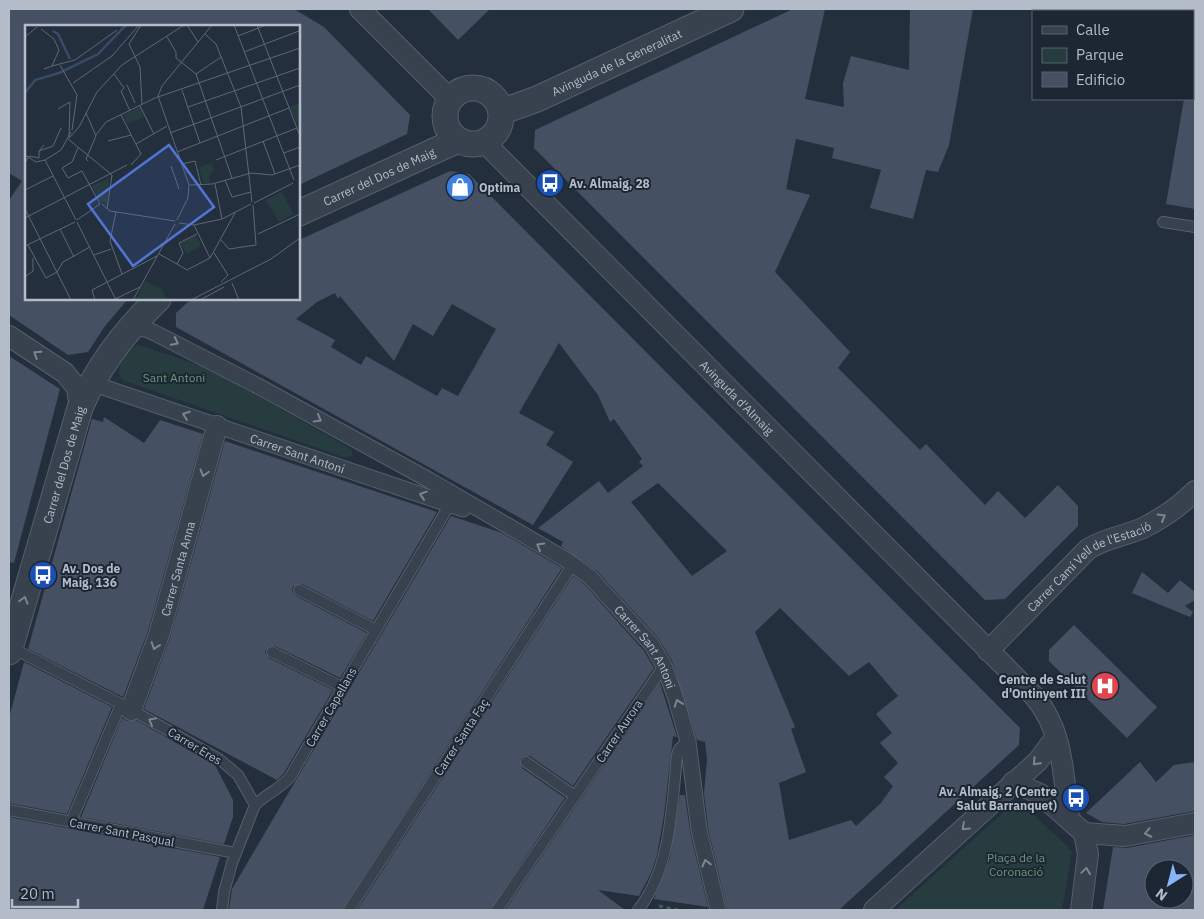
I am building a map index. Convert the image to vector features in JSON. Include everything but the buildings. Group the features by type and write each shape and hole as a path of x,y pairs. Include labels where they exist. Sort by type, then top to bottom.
{"street":[{"path":"360,9 450,99"},
{"name":"Avinguda de la Generalitat","path":"501,112 537,99 731,9"},
{"path":"465,88 484,90 498,103 501,112 498,130 484,143 466,144 458,140 446,126 446,108 450,99 465,88"},
{"name":"Carrer del Dos de Maig","path":"300,213 458,140"},
{"name":"Avinguda d'Almaig","path":"484,143 1047,711 1055,738"},
{"name":"Carrer del Dos de Maig","path":"9,648 80,408 94,377 129,328 157,300"},
{"name":"Carrer Sant Antoni","path":"129,328 156,333 222,367 429,480 573,564 590,577 652,645 664,666 684,720 699,830 718,910"},
{"path":"9,336 65,373 77,388 80,408"},
{"path":"65,373 83,377 94,377"},
{"name":"Carrer Sant Antoni","path":"94,377 217,426 502,523"},
{"name":"Carrer Santa Anna","path":"126,707 159,635 217,426"},
{"name":"Carrer Camí Vell de l'Estació","path":"988,651 1088,549 1098,542 1142,528 1168,514 1195,491"},
{"path":"874,910 1038,761 1055,738"},
{"path":"1055,738 1064,764 1068,819"},
{"path":"1013,782 1040,794 1084,832 1125,836 1195,823"},
{"path":"1081,910 1088,854 1084,832"}],"lane":[{"path":"1163,222 1195,227"},
{"name":"Carrer Capellans","path":"256,805 263,798 278,790 290,777 450,504"},
{"name":"Carrer Santa Faç","path":"349,910 573,564"},
{"path":"299,590 376,630"},
{"name":"Carrer Eres","path":"9,648 126,707 218,759 238,775 256,805"},
{"path":"272,652 342,687"},
{"name":"Carrer Aurora","path":"497,910 664,666"},
{"path":"71,822 126,707"},
{"path":"638,910 649,895 662,862 667,843 677,755 679,749 688,741"},
{"path":"526,762 575,796"},
{"path":"222,910 227,878 256,805"},
{"name":"Carrer Sant Pasqual","path":"9,810 236,853"}],"green space":[{"name":"Sant Antoni","path":"138,345 208,368 348,447 352,450 352,456 343,457 122,380 119,371 122,360 129,351"},
{"name":"Plaça de la Coronació","path":"1012,805 1025,806 1072,851 1062,910 895,910"}],"place":[{"name":"Av. Almaig, 28","path":"550,183"},
{"name":"Optima","path":"460,187"},
{"name":"Av. Dos de Maig, 136","path":"43,575"},
{"name":"Centre de Salut d'Ontinyent III","path":"1105,686"},
{"name":"Av. Almaig, 2 (Centre Salut Barranquet)","path":"1076,798"}]}
